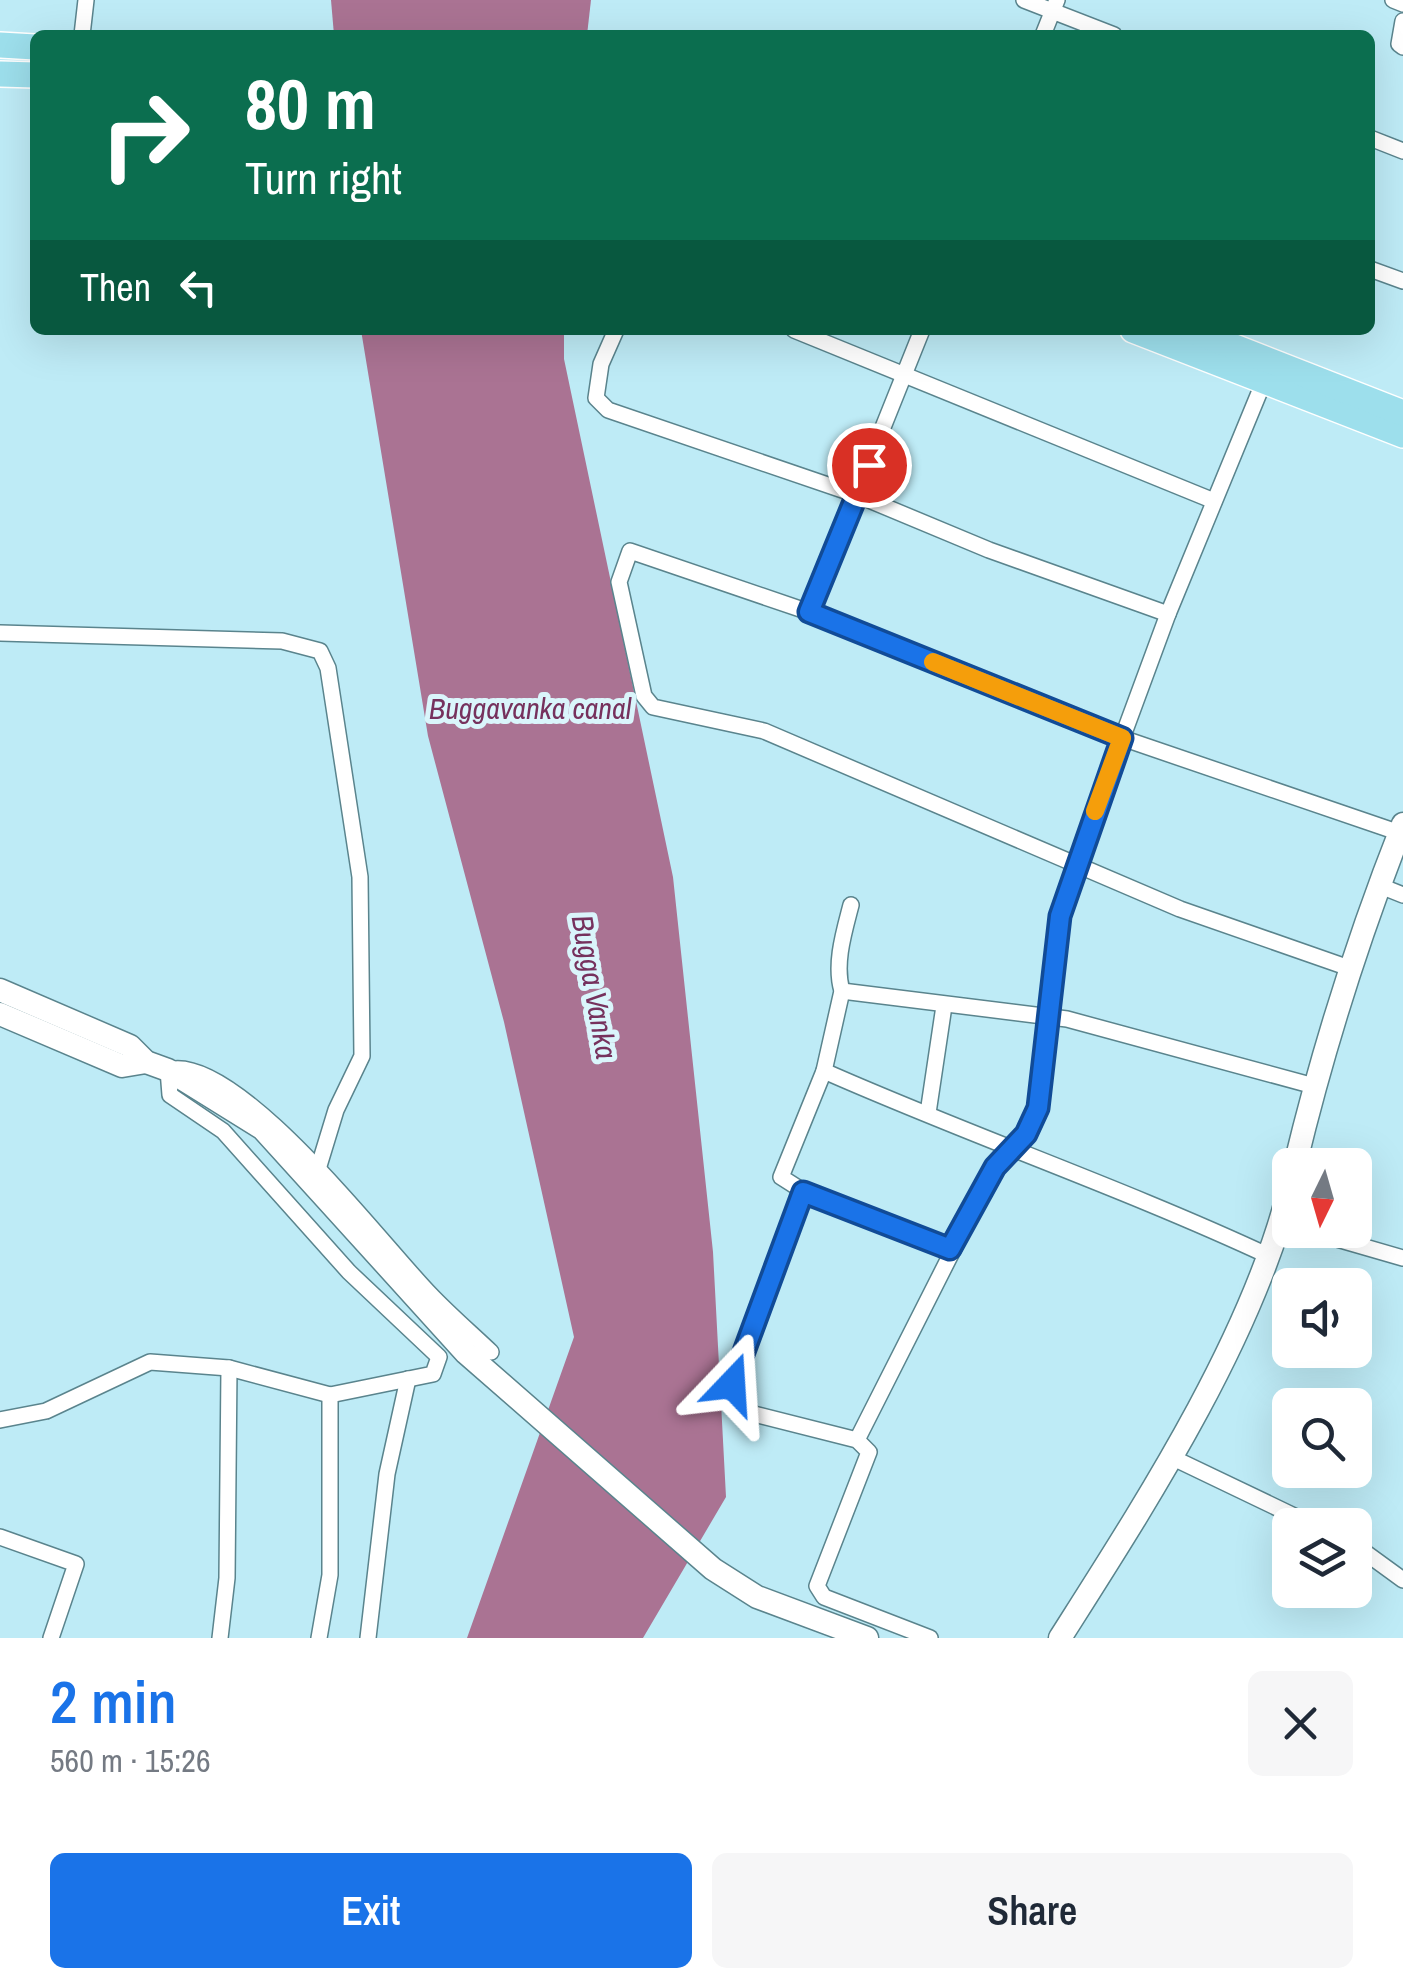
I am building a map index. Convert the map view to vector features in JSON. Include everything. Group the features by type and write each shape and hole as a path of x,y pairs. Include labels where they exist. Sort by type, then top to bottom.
{"main road":[{"path":"0,45 30,47"},
{"path":"0,74 30,75"},
{"path":"1145,335 1403,435"},
{"path":"1204,335 1403,413"},
{"path":"1299,1148 1314,1086 1378,885 1401,828"},
{"path":"0,990 130,1046 263,1129 466,1354 713,1569 757,1597 867,1638"},
{"path":"0,1014 122,1066 157,1066"},
{"path":"1060,1638 1169,1456 1222,1359 1273,1248"}],"street":[{"path":"83,30 86,0"},
{"path":"1024,0 1055,5 1104,30"},
{"path":"1393,0 1403,4"},
{"path":"1045,30 1055,5"},
{"path":"1403,21 1403,46"},
{"path":"1375,140 1403,151"},
{"path":"1375,271 1403,282"},
{"path":"614,335 601,364 596,398 608,410 857,495 988,550 1168,614"},
{"path":"806,335 1214,501"},
{"path":"809,612 920,335"},
{"path":"858,1440 950,1249 995,1167 1026,1134 1038,1108 1060,916 1074,866 1168,614 1264,380"},
{"path":"1352,968 1180,909 764,731 653,707 644,696 619,582 630,551 809,612 1122,738 1401,828"},
{"path":"0,633 282,641 320,651 328,668 360,878 362,1056 336,1110 318,1169"},
{"path":"1378,885 1403,895"},
{"path":"851,905 842,937 842,991 824,1071 781,1176 803,1192 950,1249"},
{"path":"842,991 1047,1018 1314,1086"},
{"path":"928,1113 944,1006"},
{"path":"0,1420 46,1411 150,1362 229,1368 330,1395 433,1374 439,1357 349,1272 223,1132 170,1096 157,1066 180,1066 209,1077 276,1125 430,1295 492,1352"},
{"path":"824,1071 1066,1174 1160,1205 1269,1256"},
{"path":"803,1192 732,1384 731,1402 742,1410 858,1440 869,1452 817,1586 824,1597 930,1638"},
{"path":"1368,1248 1403,1258"},
{"path":"220,1638 227,1578 229,1368"},
{"path":"368,1638 387,1474 408,1379"},
{"path":"318,1638 330,1575 330,1395"},
{"path":"1169,1456 1278,1508"},
{"path":"0,1537 76,1564 51,1638"},
{"path":"1372,1557 1403,1580"}],"water":[{"path":"331,0 591,0 588,30 334,30"},
{"name":"Buggavanka canal","path":"362,335 564,335 564,359 673,877 713,1252 726,1497 643,1638 467,1638 574,1337 504,1022 428,736"}],"slow traffic":[{"path":"933,662 1122,738 1095,811"}],"route":[{"path":"732,1384 803,1192 950,1249 995,1167 1026,1134 1038,1108 1060,916 1074,866 1122,738 809,612 869,465"}],"water label":[{"name":"Bugga Vanka","path":"594,987"}]}
